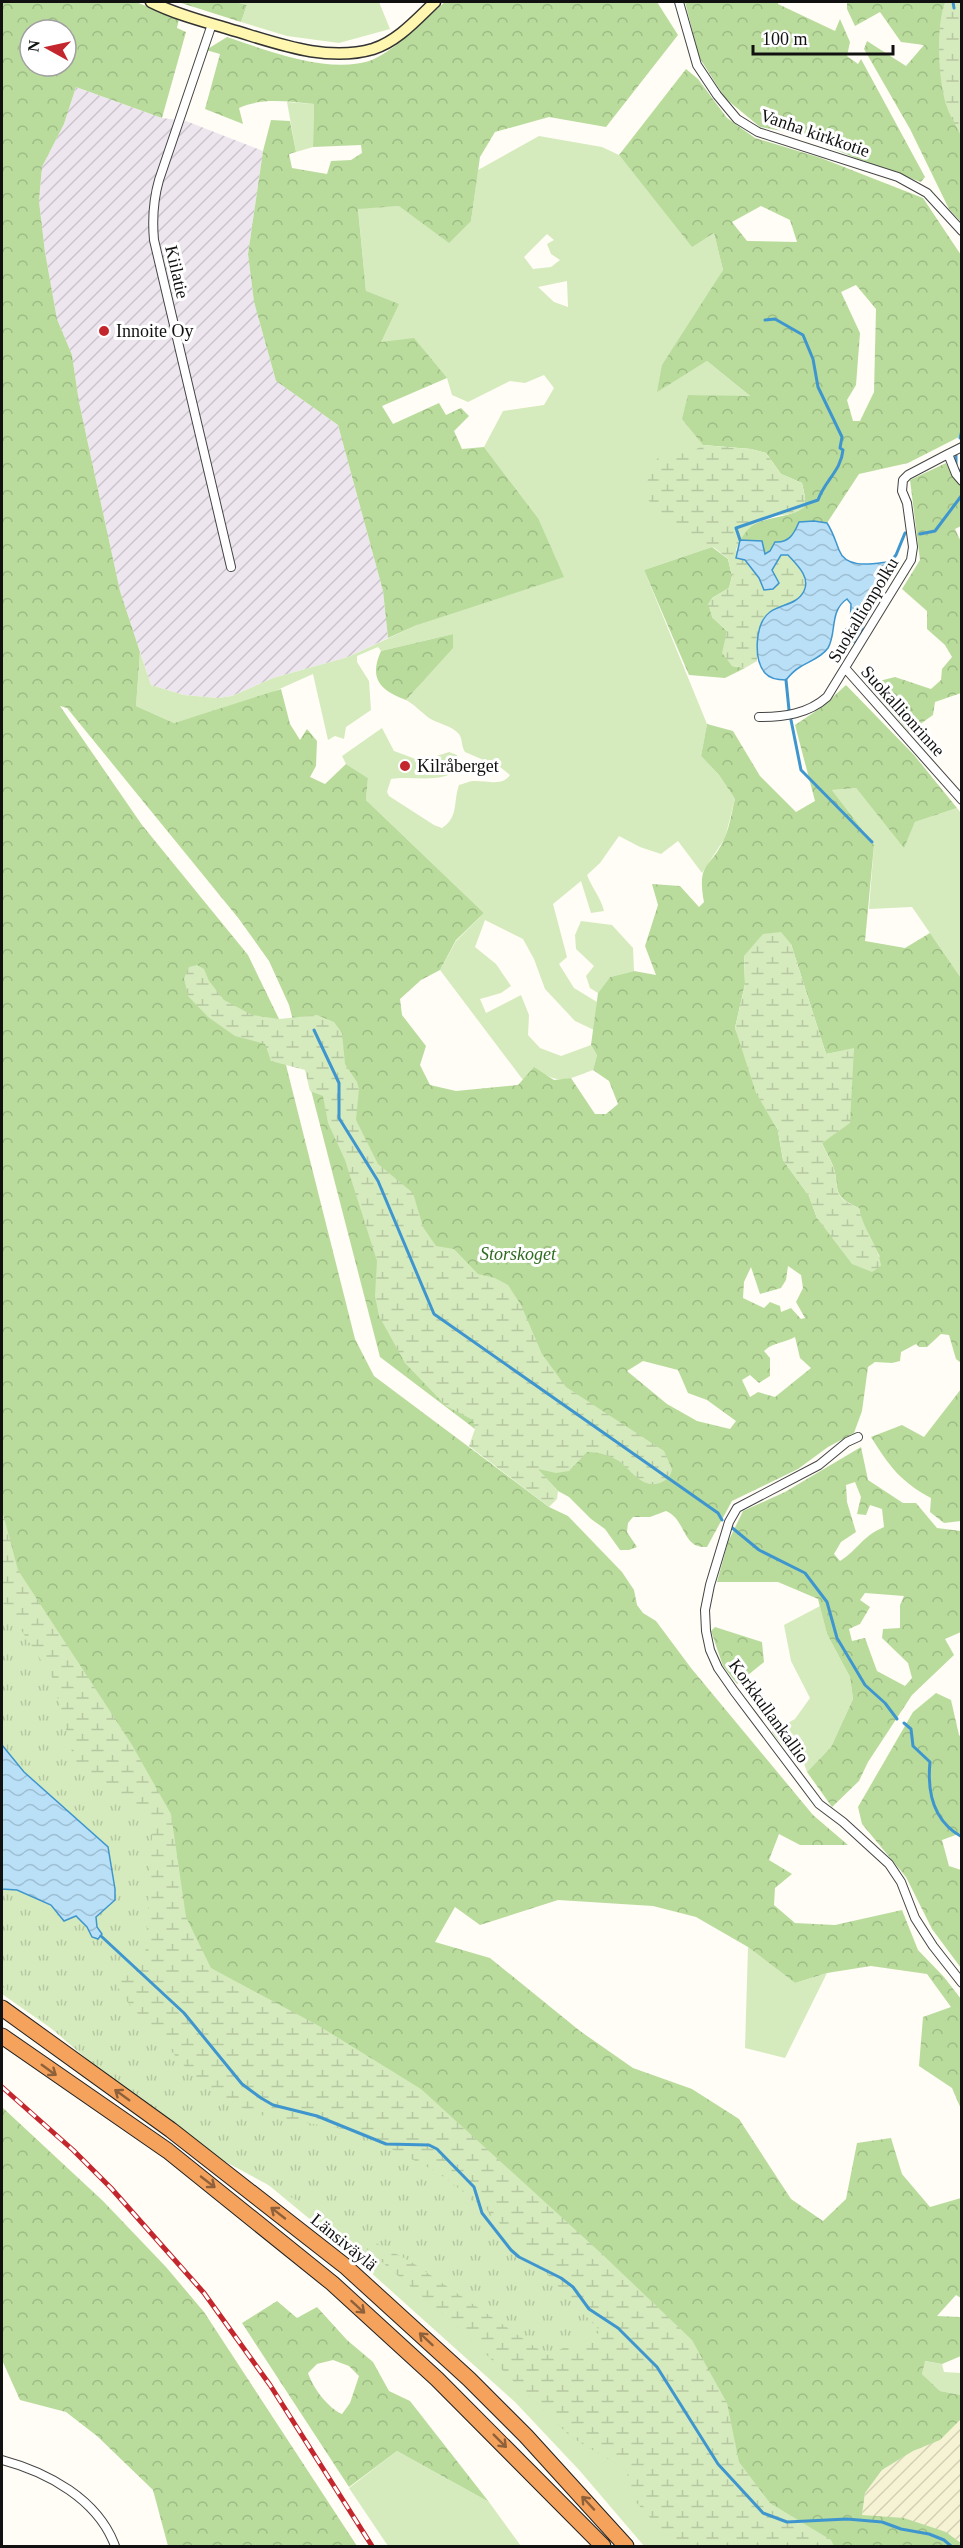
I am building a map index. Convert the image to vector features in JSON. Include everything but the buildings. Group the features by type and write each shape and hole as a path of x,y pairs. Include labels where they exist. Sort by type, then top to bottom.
{"highway":[{"name":"Länsiväylä","path":"2,2008 171,2130 345,2266 510,2420 626,2547"},
{"path":"2,2036 168,2151 332,2283 437,2379 603,2547"}],"street":[{"path":"151,2 186,16 305,50 354,53 375,48 393,39 435,2"},
{"name":"Vanha kirkkotie","path":"679,2 697,64 717,95 737,119 758,132 898,177 927,193 962,231"},
{"name":"Kiilatie","path":"212,24 159,180 154,198 152,225 231,567"},
{"path":"962,447 948,454 956,474 962,481"},
{"name":"Suokallionpolku","path":"759,717 788,715 817,706 826,697 911,560 913,547 907,503 902,491 903,480 908,475 948,454"},
{"name":"Suokallionrinne","path":"845,668 962,800"},
{"name":"Korkkullankallio","path":"858,1437 847,1442 819,1466 737,1509 726,1530 710,1585 705,1610 706,1631 710,1650 718,1668 734,1690 819,1804 843,1822 889,1864 901,1882 915,1918 933,1946 962,1983"},
{"path":"2,2460 38,2472 70,2491 94,2511 115,2547"}],"shaded area":[{"path":"76,87 162,118 186,121 263,151 248,254 254,302 276,381 338,425 383,591 388,638 348,657 273,678 232,696 218,698 184,695 151,685 120,591 79,402 72,355 57,319 45,252 39,201 42,167 64,124"},
{"path":"961,2419 961,2543 946,2532 862,2516 865,2493 882,2470 913,2451 939,2440"}],"green space":[{"name":"Storskoget","path":"2,2 136,2 179,19 177,28 186,32 162,118 76,87 64,124 42,167 39,201 57,319 72,355 79,402 120,591 140,652 136,706 174,723 281,689 290,724 300,740 307,729 317,741 316,766 310,777 325,784 346,764 368,778 366,800 484,913 456,940 440,970 421,980 400,999 402,1015 426,1046 420,1065 430,1085 456,1091 518,1085 534,1067 554,1080 571,1078 595,1114 606,1114 618,1104 609,1081 593,1070 597,1055 591,1045 598,993 610,977 634,971 656,975 645,946 658,905 652,884 680,886 699,907 704,902 702,879 704,871 720,847 730,823 735,799 719,775 701,756 707,724 733,731 760,776 796,812 815,801 795,725 822,707 846,685 914,755 957,808 915,822 904,848 856,788 832,790 874,845 865,941 905,948 930,933 961,978 961,1363 956,1359 949,1335 941,1334 927,1347 919,1347 916,1344 901,1352 900,1361 875,1362 868,1367 862,1411 854,1433 828,1447 798,1469 732,1501 707,1547 699,1546 688,1539 677,1520 666,1511 650,1517 633,1517 628,1523 627,1532 637,1547 620,1550 605,1529 591,1519 569,1497 558,1491 537,1469 475,1429 380,1357 289,1005 269,961 239,919 67,708 60,706 142,825 248,955 279,1019 286,1065 355,1339 374,1376 549,1507 568,1516 622,1572 634,1590 637,1605 643,1613 656,1621 691,1668 813,1815 848,1845 800,1845 779,1834 769,1860 792,1874 775,1888 774,1905 795,1923 835,1925 902,1910 918,1950 961,1999 961,2109 952,2088 919,2066 923,2017 951,2007 927,1974 871,1966 827,1973 795,1983 748,1947 696,1917 653,1906 558,1900 480,1925 455,1907 435,1942 490,1958 580,2031 633,2068 692,2089 739,2119 791,2199 823,2221 846,2199 857,2143 891,2138 902,2174 930,2207 961,2198 961,2298 956,2295 937,2316 961,2317 961,2356 942,2364 925,2361 922,2374 940,2391 961,2395 961,2419 940,2440 913,2451 882,2470 865,2493 862,2515 904,2518 946,2532 961,2543 961,2546 676,2546 634,2500 626,2470 571,2437 458,2327 223,2126 2,1969","holes":["791,944 826,1054 854,1049 828,1138 822,1143 833,1166 840,1195 859,1208 862,1223 880,1257 817,1218 809,1196 783,1160 778,1131 735,1028 745,984 744,956","788,1266 801,1275 803,1288 796,1302 805,1318 801,1319 791,1308 781,1312 780,1306 770,1302 764,1308 743,1298 744,1282 751,1267 760,1294 781,1288 786,1280","795,1337 800,1358 811,1368 775,1397 758,1392 750,1397 742,1380 750,1375 759,1383 770,1376 770,1358 764,1351","643,1361 678,1370 688,1393 707,1400 736,1421 730,1429 697,1421 667,1404 627,1371"]},
{"path":"178,2 235,2 247,5 241,22"},
{"path":"235,2 379,2 390,29 339,43 287,36 241,22 247,5"},
{"path":"445,2 657,2 678,35 606,127 549,117 495,132 480,157 471,221 449,243 399,206 358,209 366,291 399,304 381,342 414,338 447,378 382,406 393,424 439,403 446,415 461,408 469,416 454,431 462,449 484,447 538,518 564,577 417,625 388,638 383,591 338,425 276,381 254,302 248,254 263,151 271,120 290,121 296,152 289,154 292,168 327,174 331,161 351,160 362,153 361,145 313,147 314,104 257,102 239,108 243,124 205,109 220,54 206,50 227,37 278,54 316,63 335,65 369,61 399,43"},
{"path":"685,2 778,2 835,31 840,19 850,42 847,56 858,64 861,59 925,177 921,182 798,134 760,127 725,98 699,57"},
{"path":"847,2 961,2 961,222 949,209 910,129 864,49 867,41 906,66 924,45 901,42 880,12 855,26 847,9"},
{"path":"945,2 961,2 961,136 946,105 941,77 939,37"},
{"path":"686,69 698,79 727,118 755,138 821,158 923,198 961,255 961,436 908,463 859,474 827,523 814,521 791,538 775,542 770,552 764,554 762,541 740,540 745,531 752,526 788,515 804,507 805,497 802,483 781,474 766,453 751,449 703,445 682,419 688,395 750,396 707,361 657,392 662,365 723,270 714,233 692,247 619,155","holes":["761,206 790,220 797,242 747,241 732,222","856,285 876,309 874,392 860,421 853,421 847,400 856,385 860,333 841,292"]},
{"path":"287,102 314,104 313,147 296,152"},
{"path":"539,136 602,147 619,155 692,246 714,233 723,270 657,391 707,361 751,397 688,395 703,445 712,547 644,570 707,724 701,756 719,775 735,799 725,838 702,873 678,841 661,854 640,847 619,836 600,863 587,875 604,911 591,913 581,881 553,904 567,957 559,964 574,988 597,1002 594,1030 575,1021 545,989 534,959 523,939 485,920 475,947 496,964 511,986 501,993 480,999 486,1013 521,995 529,1015 528,1035 540,1048 561,1056 591,1045 597,1055 593,1070 562,1080 550,1077 534,1068 523,1080 440,970 456,941 484,913 366,800 368,778 346,764 342,756 382,728 394,751 421,761 449,752 457,755 458,768 452,773 436,778 391,779 387,792 389,796 442,828 453,814 459,785 473,781 498,782 507,779 510,775 500,767 465,752 456,731 429,718 406,700 452,648 453,634 381,651 378,647 357,656 357,662 369,681 371,710 346,727 344,739 335,736 328,740 313,674 266,695 174,723 136,706 140,652 151,685 184,695 218,698 232,696 273,678 348,657 417,625 538,518 484,447 503,411 544,405 554,388 544,375 525,383 510,381 468,402 452,395 447,378 381,343 366,291 358,208 399,206 471,221 478,170","holes":["547,234 554,240 547,244 551,254 560,260 551,267 533,269 524,257","567,281 568,307 554,302 538,287"]},
{"path":"703,445 751,449 766,453 781,474 802,483 805,497 804,507 799,511 766,518 753,525 743,535 736,550 759,578 771,570 781,555 788,555 801,571 805,582 805,588 797,600 781,608 759,629 757,661 745,668 732,666 722,653 727,631 712,617 708,604 712,598 729,588 732,576 728,559 716,549 679,528 647,499 650,472 661,454 667,450 686,453"},
{"path":"946,463 961,487 961,526 955,529 962,544 961,693 935,702 933,715 909,732 867,684 895,677 931,689 941,680 942,669 952,657 945,645 927,629 927,611 902,589 920,560 910,480"},
{"path":"712,547 728,559 732,576 729,588 712,598 712,617 727,631 732,666 745,668 725,678 689,675 644,570"},
{"path":"453,634 453,648 406,700 389,692 379,682 376,669 381,651"},
{"path":"856,788 904,847 915,822 957,808 961,813 961,978 912,907 869,909 874,845 832,790"},
{"path":"581,921 612,925 633,948 634,971 610,977 598,993 590,988 586,976 594,966 576,949 575,935"},
{"path":"781,932 791,944 826,1054 854,1048 850,1123 822,1143 833,1166 840,1195 859,1208 880,1259 881,1266 872,1272 852,1264 817,1218 809,1196 783,1160 778,1131 756,1093 735,1028 745,984 744,956 763,934"},
{"path":"197,965 204,969 209,981 224,1000 252,1015 279,1019 317,1015 334,1022 342,1033 345,1064 359,1089 356,1120 378,1164 413,1193 423,1227 436,1246 454,1249 478,1274 495,1278 508,1285 521,1305 542,1354 566,1387 664,1451 672,1469 667,1479 654,1484 642,1481 619,1461 603,1454 587,1452 569,1471 556,1473 538,1469 558,1491 557,1499 549,1507 469,1446 475,1429 473,1420 446,1406 405,1363 379,1316 375,1296 377,1261 345,1160 328,1123 323,1096 310,1091 305,1070 271,1061 265,1044 235,1036 208,1017 188,996 184,978 189,967"},
{"path":"961,1389 961,1521 944,1523 930,1512 931,1498 896,1472 871,1437 902,1425 924,1437"},
{"path":"861,1447 868,1480 903,1503 916,1503 937,1528 961,1531 961,1632 945,1639 954,1655 912,1695 868,1762 859,1781 832,1807 807,1772 831,1747 853,1699 850,1677 827,1634 818,1599 778,1582 717,1582 728,1542 743,1511 785,1492","holes":["855,1482 861,1497 857,1514 866,1515 870,1505 882,1509 884,1527 870,1535 840,1561 834,1554 841,1542 856,1532 847,1502 846,1485","865,1593 904,1596 900,1605 900,1628 883,1629 882,1638 908,1663 912,1678 905,1686 877,1671 865,1638 852,1641 849,1629 860,1624 870,1607 860,1600"]},
{"path":"2,1510 18,1570 132,1745 171,1814 186,1917 211,1968 319,2026 421,2089 603,2255 692,2340 727,2403 739,2462 770,2503 831,2540 834,2546 676,2546 634,2500 626,2470 571,2437 458,2327 223,2126 126,2065 2,1745"},
{"path":"2,1601 52,1677 76,1767 153,1820 145,1959 113,1978 124,1998 203,2087 254,2114 349,2130 437,2172 487,2210 601,2332 547,2355 413,2263 174,2134 2,1986"},
{"path":"820,1606 827,1634 850,1677 853,1699 831,1747 807,1772 802,1758 796,1760 771,1732 795,1719 810,1698 791,1661 784,1625"},
{"path":"715,1627 762,1642 764,1662 737,1684 723,1666 711,1631"},
{"path":"936,1693 951,1700 961,1737 961,1833 942,1840 949,1866 961,1870 961,1968 932,1929 906,1877 862,1824 858,1807 913,1712"},
{"path":"748,1947 795,1983 827,1973 785,2058 745,2048"},
{"path":"2,1969 223,2126 458,2327 571,2437 626,2470 634,2500 676,2546 644,2546 580,2471 515,2402 329,2235 231,2154 2,1994"},
{"path":"2,2107 103,2201 166,2267 204,2312 357,2546 168,2546 153,2490 97,2436 66,2412 20,2400 2,2360"},
{"path":"277,2301 297,2318 317,2307 347,2340 373,2362 389,2391 410,2401 489,2502 397,2451 349,2487 242,2323","holes":["333,2360 349,2366 359,2376 350,2403 342,2414 322,2397 308,2373 317,2364"]},
{"path":"924,2361 942,2364 944,2372 961,2373 961,2395 940,2391 922,2374"},
{"path":"397,2451 489,2502 521,2546 388,2546 349,2488"}],"water":[{"path":"799,522 827,523 842,556 847,560 860,564 887,562 887,571 858,614 863,626 860,641 848,643 842,632 850,626 851,604 847,599 841,604 835,616 828,648 798,668 786,680 775,679 769,677 761,667 757,641 761,624 774,609 793,602 801,596 806,581 802,571 788,555 781,555 772,570 779,583 773,589 764,590 759,578 745,560 736,558 740,540 762,541 765,554 770,551 775,542 784,541 790,537"},
{"path":"2,1745 24,1772 108,1847 115,1900 96,1917 97,1927 102,1934 98,1939 92,1937 87,1927 76,1916 64,1921 51,1905 17,1890 2,1889"}],"waterway":[{"path":"953,2 954,8"},
{"path":"740,540 736,528 818,500 836,470 843,450 840,448 842,437 818,387 813,359 803,335 775,319 765,320"},
{"path":"960,438 962,430"},
{"path":"956,455 956,467 962,474"},
{"path":"920,534 935,531 962,495"},
{"path":"887,566 896,555 905,533"},
{"path":"786,680 789,710"},
{"path":"791,720 801,770 872,842"},
{"path":"314,1030 339,1083 339,1118 378,1181 434,1314 718,1513 722,1520"},
{"path":"730,1526 759,1550 805,1573 827,1602 837,1638 865,1685 885,1703 897,1719"},
{"path":"904,1723 911,1729 913,1746 930,1762 931,1795 938,1814 944,1823 962,1837"},
{"path":"101,1936 184,2013 242,2084 261,2098 273,2105 317,2116 386,2144 429,2145 437,2149 474,2187 482,2213 511,2250 519,2257 561,2278 573,2287 589,2309 618,2328 657,2367 718,2464 763,2513 787,2522 847,2519 882,2522 901,2529 929,2534 944,2540 951,2546"}],"railway":[{"path":"2,2087 73,2150 111,2188 204,2293 270,2385 372,2546"}],"place":[{"name":"Innoite Oy","path":"104,331"},
{"name":"Kilråberget","path":"405,766"}]}
